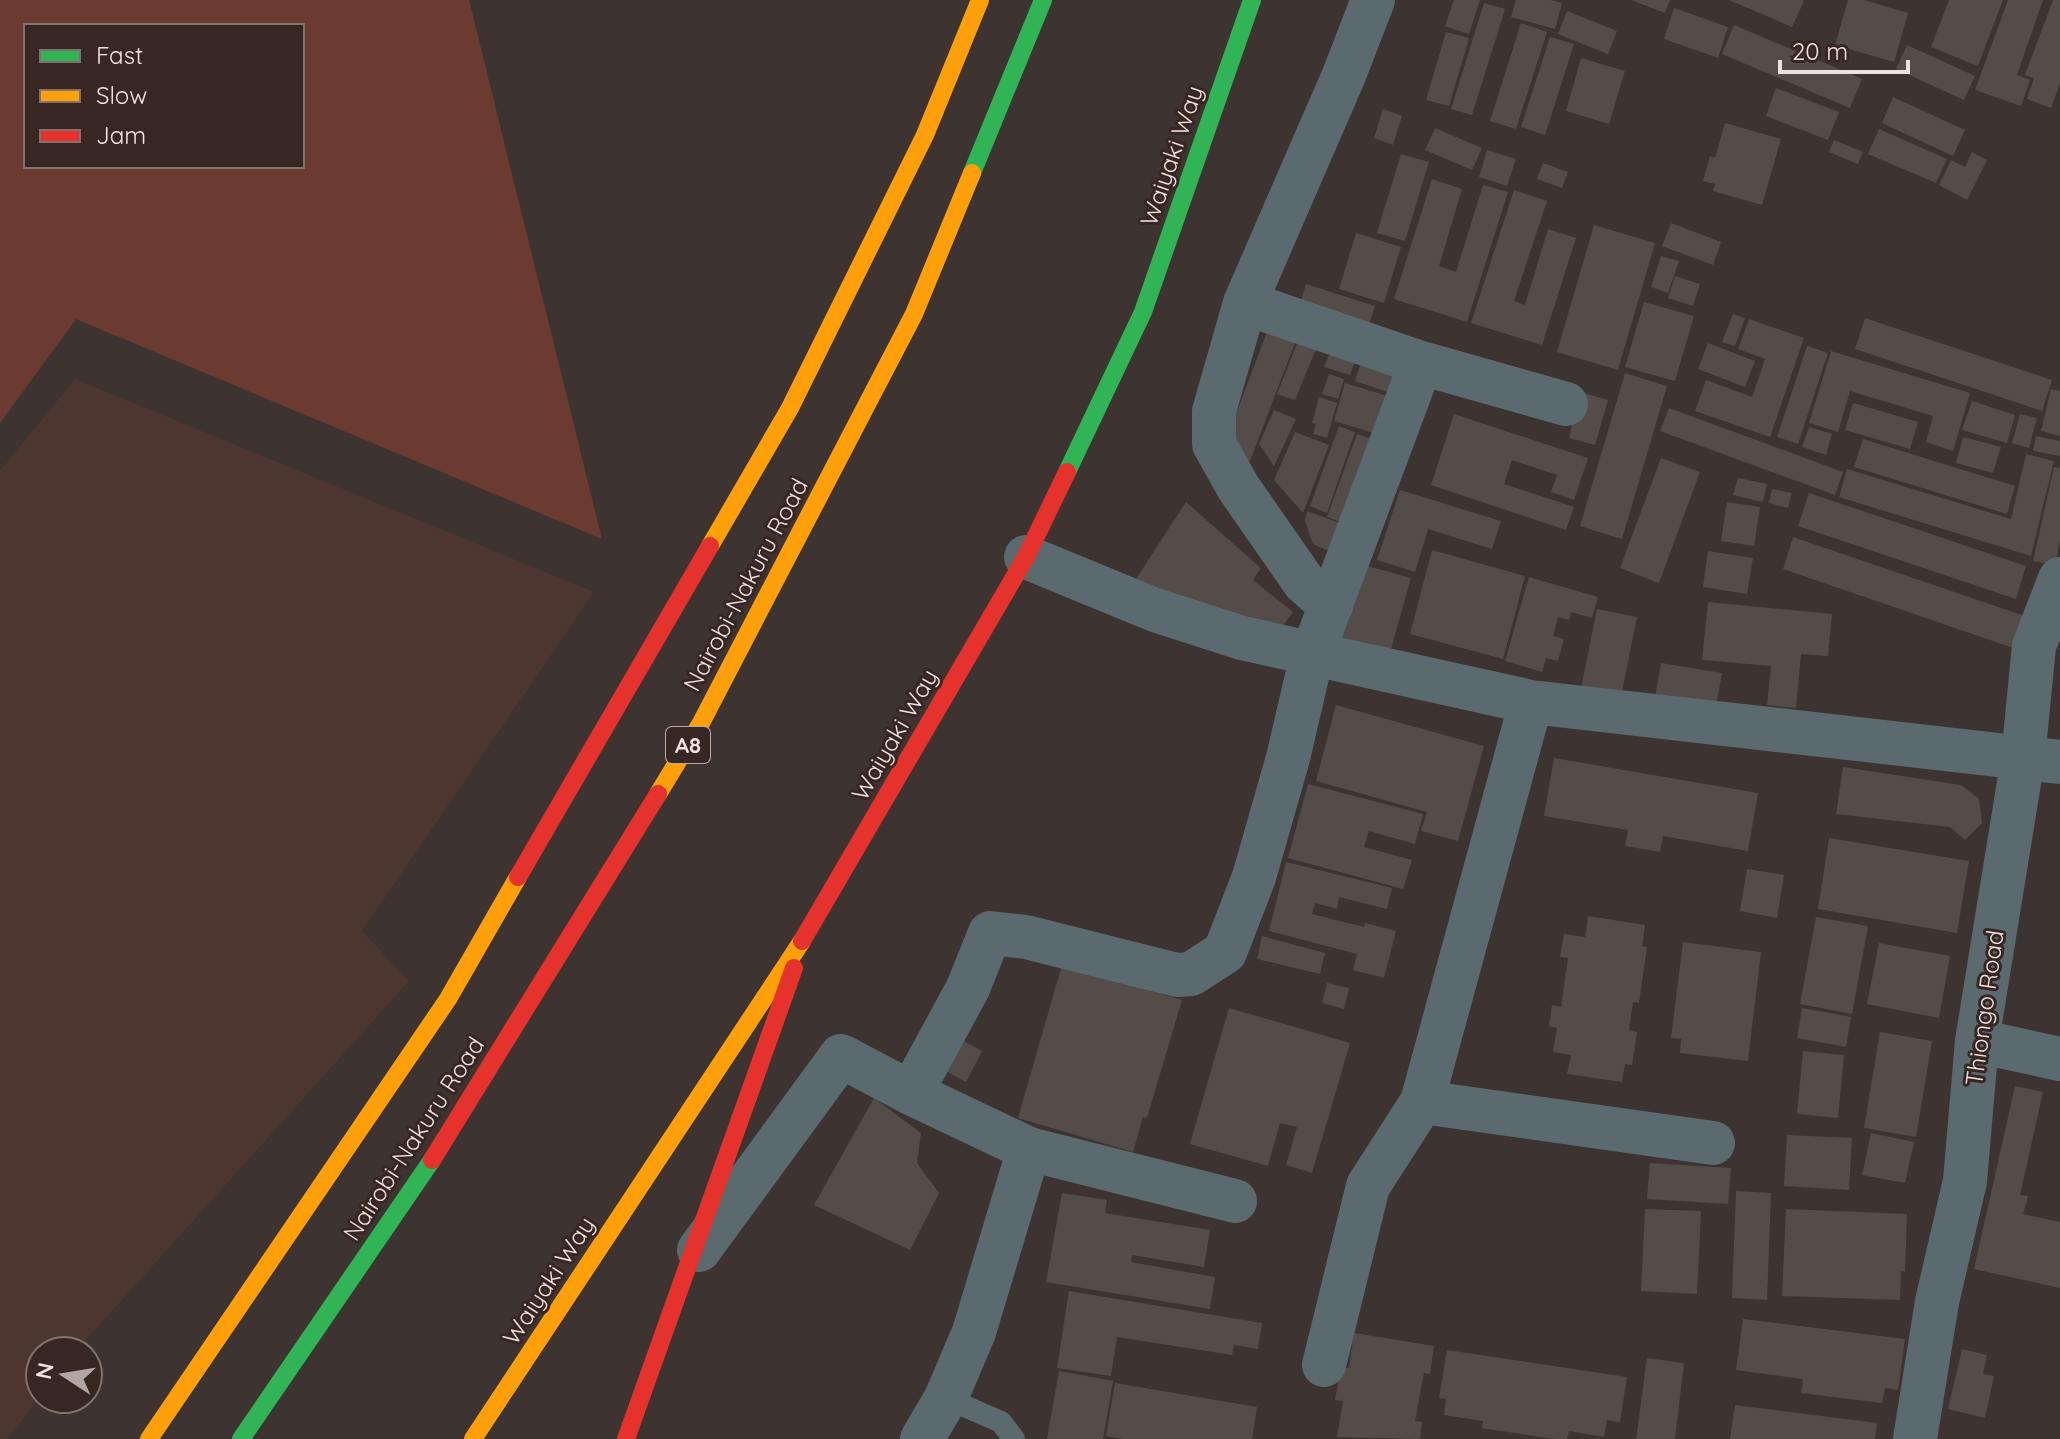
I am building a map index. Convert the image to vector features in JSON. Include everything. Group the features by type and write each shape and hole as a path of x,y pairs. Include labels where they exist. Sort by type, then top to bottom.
{"main road":[{"path":"149,1439 448,999 774,436 925,135 980,0"},
{"name":"Nairobi-Nakuru Road","path":"241,1439 437,1153 701,723 914,314 1043,0"},
{"name":"Waiyaki Way","path":"473,1439 806,936 1026,557 1143,312 1252,0"},
{"path":"626,1439 806,936"}],"street":[{"path":"1331,606 1304,582 1238,487 1214,444 1214,411 1245,303 1344,75 1373,0"},
{"path":"1245,303 1421,363 1566,404"},
{"path":"911,1093 968,988 990,933 1026,937 1177,975 1191,974 1225,952 1258,862 1288,758 1312,655 1421,363"},
{"path":"1026,557 1155,610 1242,638 1531,702 2042,760"},
{"name":"Thiongo Road","path":"1915,1439 1937,1302 1965,1181 1977,1041 2042,760 2034,646 2060,579"},
{"path":"1324,1365 1368,1186 1422,1102 1531,702"},
{"path":"1977,1041 2060,1059"},
{"path":"690,1263 841,1056 1029,1149 1235,1201"},
{"path":"1422,1102 1713,1143"},
{"path":"922,1439 946,1398 974,1332 1029,1149"}],"lane":[{"path":"946,1398 1001,1422 1014,1439"}],"shaded area":[{"path":"0,0 469,0 602,539 76,319 0,423"},
{"path":"75,379 594,592 362,931 409,981 90,1335 24,1335 26,1415 7,1439 0,1439 0,471"}],"building":[{"path":"1454,0 1480,0 1469,34 1445,26"},
{"path":"1516,0 1562,3 1555,29 1511,17"},
{"path":"1631,0 1670,0 1665,13"},
{"path":"1729,0 1802,0 1804,1 1792,27"},
{"path":"1848,0 1864,0 1908,13 1894,62 1835,45"},
{"path":"1949,0 2003,0 1978,66 1931,47"},
{"path":"2008,0 2043,0 2017,75 2030,80 2021,106 1975,90"},
{"path":"2053,0 2060,0 2060,83 2051,108 2027,99 2034,78 2025,75"},
{"path":"1484,3 1505,9 1472,115 1451,109"},
{"path":"1674,8 1728,27 1718,58 1664,39"},
{"path":"1567,11 1617,31 1608,54 1558,34"},
{"path":"1521,23 1547,32 1516,129 1490,121"},
{"path":"1734,25 1862,79 1850,108 1722,54"},
{"path":"1446,32 1469,38 1449,106 1426,100"},
{"path":"1550,37 1574,44 1545,135 1521,127"},
{"path":"1907,45 1975,76 1964,100 1896,69"},
{"path":"1581,58 1625,71 1609,124 1566,111"},
{"path":"1776,88 1839,112 1828,140 1766,116"},
{"path":"1893,97 1965,130 1953,156 1882,123"},
{"path":"1383,109 1402,116 1393,145 1374,138"},
{"path":"1725,123 1781,139 1762,205 1713,191 1715,184 1703,181 1710,156 1715,158"},
{"path":"1435,128 1482,148 1472,170 1425,150"},
{"path":"1879,129 1947,159 1936,183 1868,154"},
{"path":"1834,140 1863,152 1858,164 1829,152"},
{"path":"1487,150 1516,159 1507,186 1479,177"},
{"path":"1972,152 1987,160 1967,200 1939,185 1951,160 1965,167"},
{"path":"1401,154 1429,162 1405,241 1377,233"},
{"path":"1543,163 1568,172 1562,188 1537,179"},
{"path":"1432,179 1462,189 1439,266 1456,272 1483,185 1508,192 1467,322 1394,299"},
{"path":"1514,190 1547,201 1514,301 1525,305 1548,229 1576,238 1542,345 1471,323"},
{"path":"1671,223 1721,242 1713,265 1662,246"},
{"path":"1594,225 1655,243 1618,370 1557,352"},
{"path":"1356,233 1401,247 1384,303 1339,289"},
{"path":"1661,256 1679,261 1668,293 1651,287"},
{"path":"1675,276 1700,284 1693,306 1668,298"},
{"path":"1306,284 1375,306 1369,325 1300,304"},
{"path":"1644,302 1694,316 1675,381 1625,367"},
{"path":"1733,314 1745,318 1735,346 1722,342"},
{"path":"1273,316 1301,327 1250,461 1222,451"},
{"path":"1865,318 2052,380 2042,411 1855,349"},
{"path":"1749,319 1804,338 1770,437 1695,411 1706,380 1752,397 1765,359 1738,349"},
{"path":"1300,336 1318,344 1295,400 1277,394"},
{"path":"1708,343 1755,361 1745,387 1698,369"},
{"path":"1807,346 1828,353 1798,444 1777,437"},
{"path":"1332,347 1357,356 1350,375 1324,367"},
{"path":"1831,351 1970,393 1953,451 1926,442 1933,416 1850,391 1838,432 1809,423"},
{"path":"1361,362 1412,380 1405,398 1355,381"},
{"path":"1625,373 1667,386 1622,539 1580,526"},
{"path":"1329,374 1344,379 1338,399 1322,394"},
{"path":"1345,383 1401,400 1390,438 1334,421"},
{"path":"2051,389 2060,391 2060,436 2041,431"},
{"path":"1580,392 1608,400 1595,445 1569,438"},
{"path":"1319,397 1337,403 1327,438 1313,434 1316,424 1312,423"},
{"path":"1972,401 2015,415 2007,443 1962,430"},
{"path":"1853,403 1918,422 1910,449 1845,430"},
{"path":"1669,408 1843,472 1835,495 1660,431"},
{"path":"1274,410 1296,419 1274,466 1259,444"},
{"path":"1454,414 1588,458 1574,500 1551,492 1557,475 1512,460 1504,484 1574,507 1566,530 1431,485"},
{"path":"2020,414 2037,418 2029,448 2012,443"},
{"path":"1339,426 1355,432 1327,513 1310,506"},
{"path":"1809,427 1832,434 1826,455 1802,447"},
{"path":"1295,432 1329,445 1303,513 1274,480"},
{"path":"1357,434 1373,439 1343,523 1327,517"},
{"path":"2036,436 2060,441 2060,456 2033,451"},
{"path":"1963,437 2001,447 1993,473 1956,463"},
{"path":"1863,439 2015,486 2007,514 1854,467"},
{"path":"2026,454 2054,461 2031,556 1839,497 1847,469 2011,519"},
{"path":"1661,458 1700,472 1659,583 1620,568"},
{"path":"2054,467 2060,468 2060,540 2055,565 2033,561"},
{"path":"1738,478 1767,484 1763,502 1733,495"},
{"path":"1772,489 1792,493 1788,508 1769,503"},
{"path":"1400,490 1501,521 1492,549 1428,529 1415,572 1377,560"},
{"path":"1809,493 2026,566 2016,599 1798,526"},
{"path":"1186,502 1261,568 1253,580 1293,612 1275,637 1134,582"},
{"path":"1727,502 1760,507 1754,546 1721,541"},
{"path":"1307,511 1342,524 1331,552 1313,544 1305,521"},
{"path":"1793,537 2036,620 2025,652 1783,569"},
{"path":"1432,550 1525,576 1503,659 1410,634"},
{"path":"1708,551 1753,558 1747,594 1703,587"},
{"path":"1360,564 1411,578 1389,656 1338,642"},
{"path":"1529,577 1598,597 1592,618 1571,612 1569,620 1558,617 1553,636 1564,639 1558,661 1546,658 1542,672 1505,661"},
{"path":"1708,602 1832,614 1828,656 1801,654 1796,708 1767,705 1771,666 1702,660"},
{"path":"1597,609 1637,617 1620,702 1580,693"},
{"path":"1661,663 1722,673 1715,713 1654,703"},
{"path":"1336,705 1484,746 1458,841 1421,831 1427,812 1316,781"},
{"path":"1554,758 1758,793 1748,851 1663,836 1660,852 1625,846 1628,830 1544,816"},
{"path":"1843,767 1961,785 1979,799 1982,823 1965,840 1950,827 1836,814"},
{"path":"1308,784 1423,814 1415,844 1369,831 1364,847 1412,860 1403,889 1288,858"},
{"path":"1829,838 1969,861 1957,933 1818,909"},
{"path":"1286,862 1392,888 1387,909 1339,897 1337,909 1315,903 1312,914 1364,927 1365,923 1396,931 1384,978 1353,970 1357,954 1269,931"},
{"path":"1747,869 1784,875 1777,918 1740,911"},
{"path":"1588,916 1645,925 1642,946 1647,947 1639,1003 1633,1002 1629,1030 1637,1032 1632,1065 1625,1064 1622,1082 1567,1074 1571,1055 1553,1052 1557,1028 1549,1026 1552,1005 1561,1007 1568,958 1560,957 1564,934 1585,937"},
{"path":"1816,917 1868,926 1852,1014 1800,1004"},
{"path":"1262,936 1325,953 1320,974 1257,959"},
{"path":"1683,942 1761,952 1748,1061 1680,1053 1681,1039 1671,1038"},
{"path":"1879,943 1950,956 1939,1018 1867,1004"},
{"path":"1062,965 1182,1000 1147,1118 1143,1117 1133,1152 1018,1118"},
{"path":"1327,983 1349,988 1344,1009 1322,1003"},
{"path":"1229,1008 1350,1043 1312,1173 1286,1165 1297,1127 1280,1123 1268,1166 1190,1144"},
{"path":"1802,1008 1851,1017 1846,1047 1797,1038"},
{"path":"1880,1032 1932,1041 1916,1137 1864,1128"},
{"path":"953,1035 982,1051 966,1082 937,1066"},
{"path":"1803,1051 1844,1055 1838,1118 1797,1114"},
{"path":"2015,1086 2043,1092 2020,1195 2028,1196 2023,1214 2060,1222 2060,1288 1974,1269"},
{"path":"874,1098 921,1133 917,1163 939,1193 910,1250 814,1205"},
{"path":"1871,1133 1914,1142 1905,1183 1862,1175"},
{"path":"1787,1135 1852,1138 1849,1190 1784,1186"},
{"path":"1650,1163 1731,1168 1728,1204 1647,1199"},
{"path":"1736,1191 1771,1193 1767,1300 1732,1298"},
{"path":"1062,1193 1107,1200 1105,1213 1210,1230 1204,1267 1132,1255 1131,1262 1215,1277 1210,1309 1046,1282"},
{"path":"1645,1209 1701,1211 1697,1294 1641,1291"},
{"path":"1786,1209 1907,1214 1905,1272 1901,1271 1900,1300 1782,1296"},
{"path":"1069,1291 1262,1323 1258,1349 1234,1345 1232,1355 1117,1337 1111,1376 1057,1368"},
{"path":"1743,1319 1905,1339 1898,1390 1885,1388 1882,1403 1801,1393 1803,1379 1736,1370"},
{"path":"1354,1333 1434,1346 1430,1374 1424,1373 1415,1421 1422,1422 1420,1439 1337,1437 1343,1401 1335,1400 1341,1367 1349,1368"},
{"path":"1962,1349 1987,1355 1983,1374 1994,1376 1985,1418 1948,1409"},
{"path":"1447,1350 1627,1377 1620,1422 1607,1420 1604,1437 1569,1431 1567,1439 1554,1439 1482,1428 1483,1421 1444,1415 1446,1399 1439,1398"},
{"path":"1647,1358 1684,1363 1675,1439 1636,1439"},
{"path":"1059,1371 1113,1381 1103,1439 1047,1439"},
{"path":"1115,1383 1257,1407 1252,1439 1122,1439 1106,1436"},
{"path":"1735,1405 1877,1423 1875,1439 1730,1439"}],"traffic: fast":[{"path":"972,173 1043,0"},
{"path":"1067,472 1143,312 1252,0"},
{"path":"241,1439 432,1160"}],"traffic: slow":[{"path":"710,546 790,408 925,135 980,0"},
{"path":"658,794 701,723 914,314 972,173"},
{"path":"149,1439 448,999 518,877"},
{"path":"473,1439 802,941"}],"traffic: jam":[{"path":"802,941 1026,557 1067,472"},
{"path":"518,877 710,546"},
{"path":"432,1160 658,794"},
{"path":"626,1439 794,968"}]}
